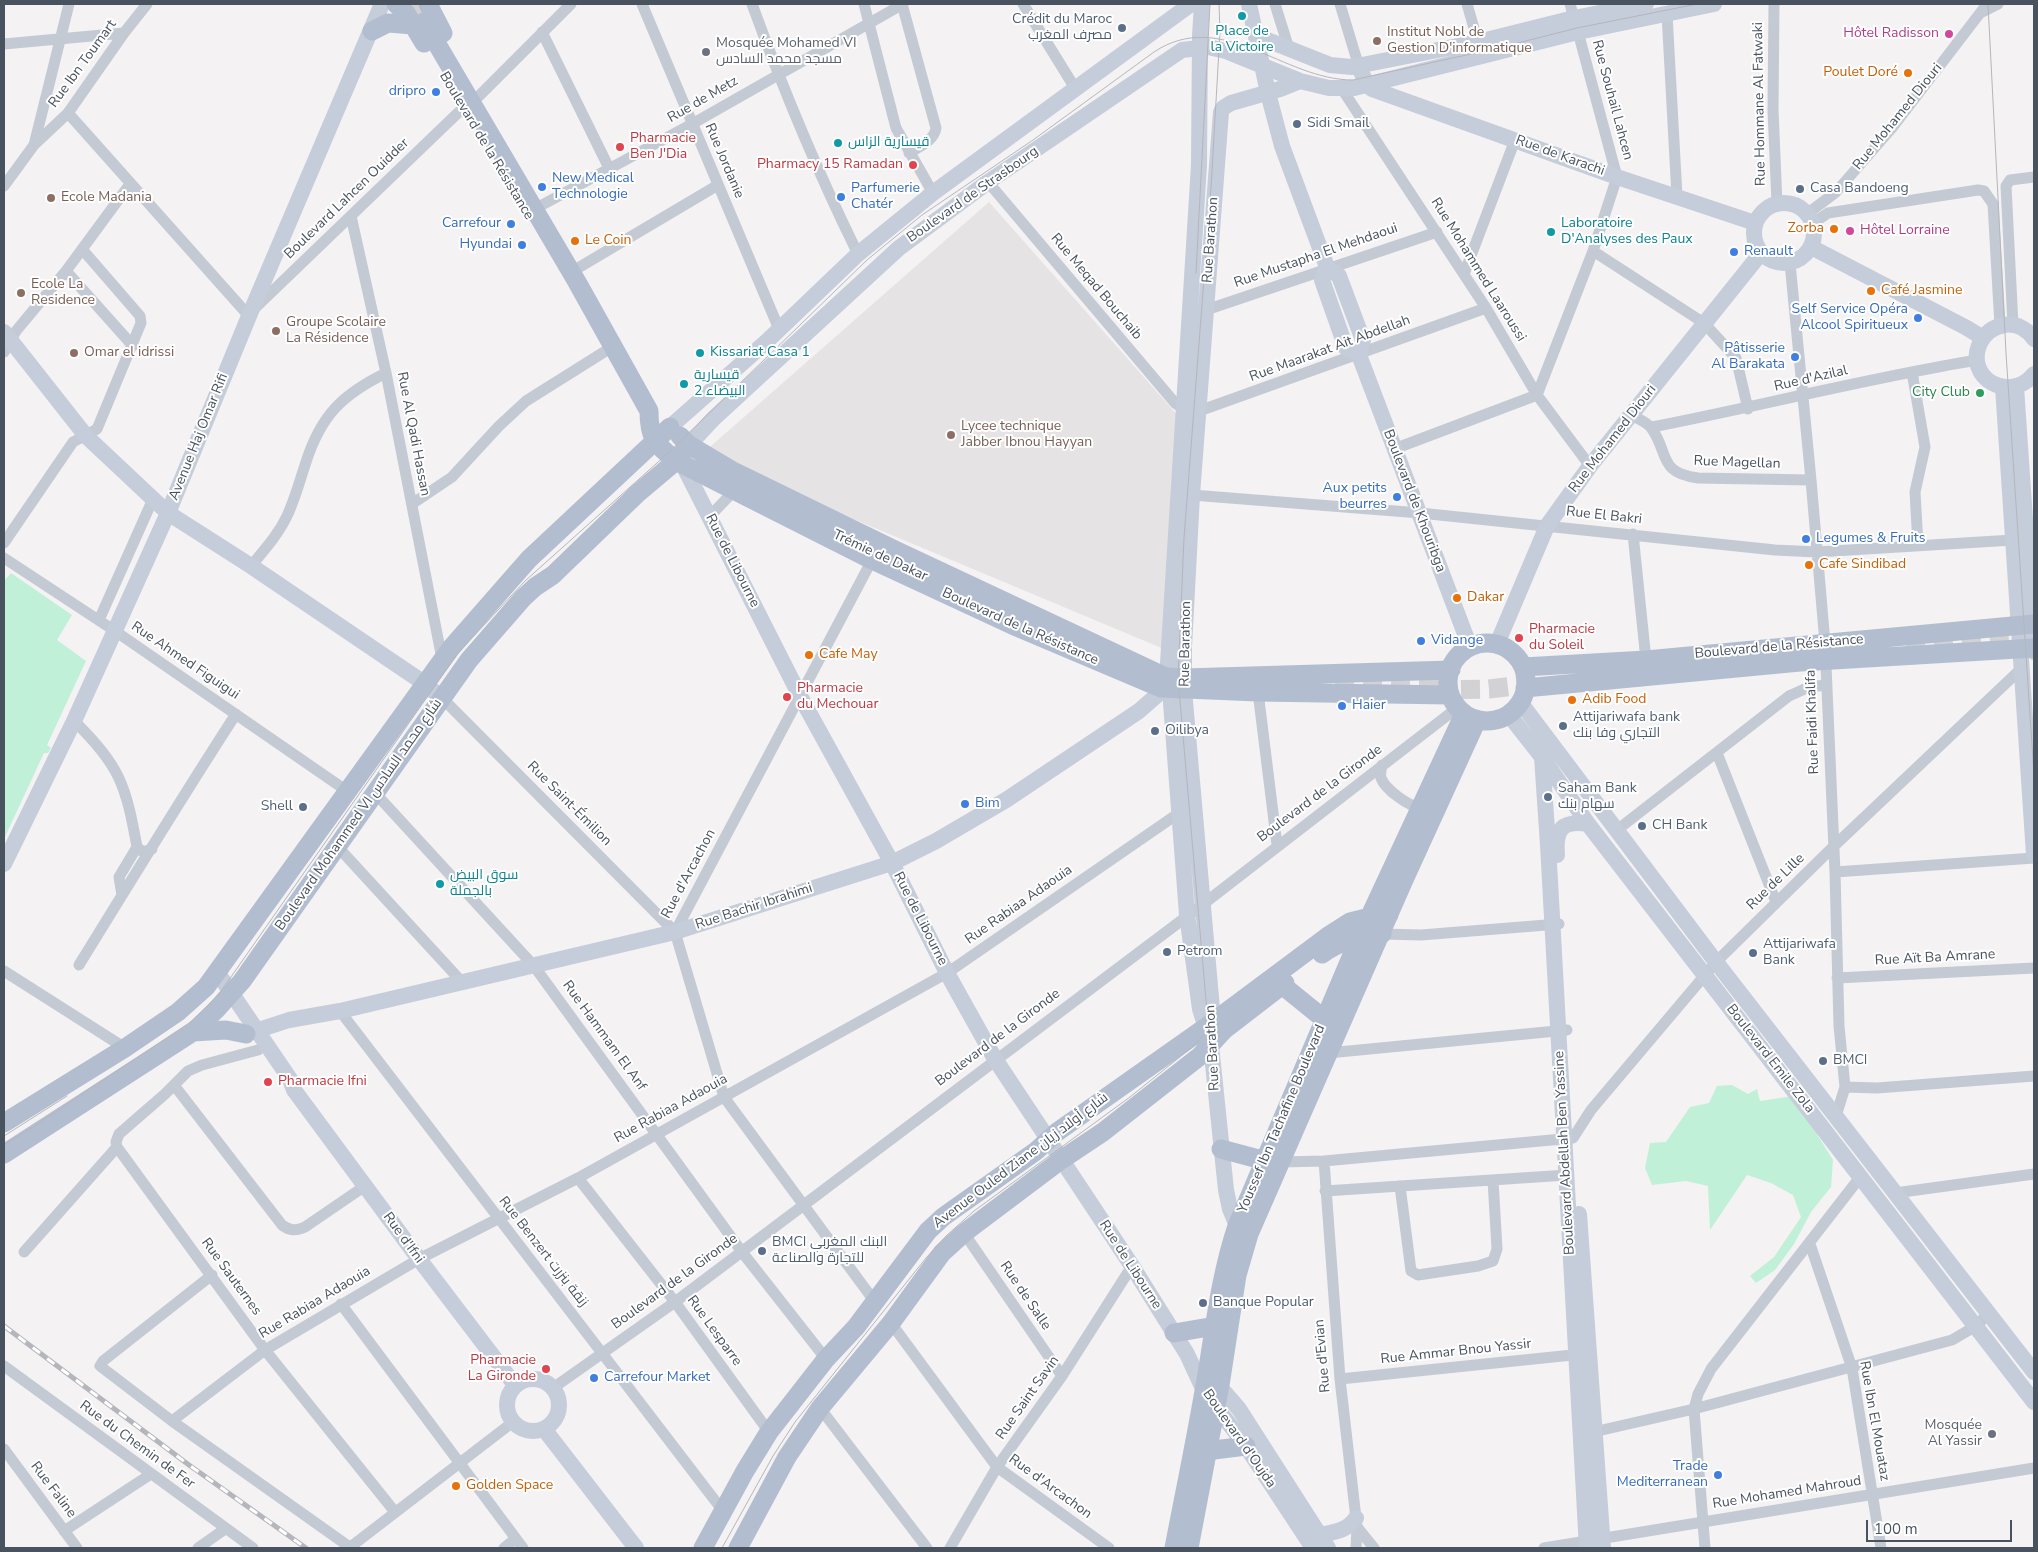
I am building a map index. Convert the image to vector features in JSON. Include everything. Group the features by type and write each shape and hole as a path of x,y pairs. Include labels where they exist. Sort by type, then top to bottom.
{"main road":[{"name":"Boulevard de la Résistance","path":"396,4 422,17 479,96 542,204 612,347 649,411 649,429 655,442 680,464 729,482 894,550 1174,685 1451,670"},
{"path":"372,30 388,23 422,17 577,275"},
{"name":"Boulevard de la Résistance","path":"422,17 463,108 567,281 577,275"},
{"name":"Boulevard de la Résistance","path":"649,411 660,417 729,482 872,560 1012,625 1134,678 1174,685 1462,709"},
{"name":"Boulevard Mohammed VI شارع محمد السادس","path":"4,1122 125,1048 189,1003 214,977 442,659 529,559 670,427"},
{"name":"Boulevard Mohammed VI شارع محمد السادس","path":"4,1154 193,1032 227,998 376,794 469,660 523,598 553,575 638,493 680,464 689,445"},
{"name":"Trémie de Dakar","path":"729,482 748,484 1119,664"},
{"name":"Boulevard de la Résistance","path":"1518,701 1825,652 2028,625"},
{"path":"1483,643 1497,644 1514,654 1523,667 1518,701 1495,721 1462,709 1448,680 1459,655 1470,647 1483,643"},
{"name":"Boulevard de la Résistance","path":"1523,667 1825,652 2031,649"},
{"name":"Youssef Ibn Tachafine Boulevard","path":"1174,1548 1237,1275 1273,1162 1324,1019 1462,709"},
{"name":"Youssef Ibn Tachafine Boulevard","path":"1189,1548 1206,1452 1212,1388 1214,1326 1236,1226 1273,1162 1328,1053 1382,934 1462,709"},
{"name":"Avenue Ouled Ziane شارع أولاد زيان","path":"703,1548 768,1432 826,1359 856,1328 935,1224 1047,1140 1328,936 1350,922 1389,915"},
{"name":"Avenue Ouled Ziane شارع أولاد زيان","path":"738,1548 787,1457 820,1408 891,1323 933,1264 964,1233 1061,1160 1103,1132 1200,1056 1224,1030 1330,948 1343,941 1362,936 1382,934"},
{"path":"1282,985 1324,1019"},
{"path":"193,1032 226,1030 251,1032"},
{"path":"1221,1149 1273,1162"},
{"path":"1174,1332 1214,1326"},
{"path":"1206,1452 1246,1446"}],"street":[{"path":"34,145 69,4"},
{"name":"Rue Ibn Toumart","path":"4,186 34,145 68,113 124,33 147,4"},
{"name":"Avenue Haj Omar Rifi","path":"4,864 74,721 168,513 250,314 382,4"},
{"path":"479,96 571,4"},
{"name":"Rue Jordanie","path":"642,4 779,329"},
{"path":"752,4 778,74 820,174 858,254"},
{"path":"864,4 892,115 902,140 933,193"},
{"path":"903,4 936,128 935,134 931,139 909,153"},
{"name":"Rue de Metz","path":"542,204 692,124 903,4"},
{"path":"1023,4 1075,88"},
{"name":"Boulevard de Strasbourg","path":"670,427 779,329 858,254 933,193 1179,9 1192,4"},
{"path":"1202,4 1200,165 1191,410 1168,654 1174,685 1179,813 1187,915 1200,1009 1209,1024"},
{"name":"Boulevard de Khouribga","path":"1249,4 1268,93 1282,146 1328,267 1322,280 1346,348 1359,355 1470,647"},
{"path":"1274,4 1289,49"},
{"path":"1340,4 1359,67 1367,85"},
{"path":"1467,4 1478,42"},
{"path":"1257,36 1330,65 1359,67 1478,42 1574,18 1646,4"},
{"path":"1574,18 1667,14 1714,4"},
{"name":"Rue Hommane Al Fatwaki","path":"1774,4 1773,110 1777,204"},
{"path":"1984,8 1998,4"},
{"name":"Rue Mohamed Diouri","path":"1810,219 1892,128 1984,8"},
{"path":"1667,14 1677,196"},
{"name":"Boulevard de Strasbourg","path":"689,445 713,419 899,248 988,182 1182,50 1213,47 1226,50 1300,81 1342,89 1367,85 1574,18"},
{"name":"Rue Souhail Lahcen","path":"1574,18 1617,176"},
{"path":"542,32 609,168"},
{"path":"4,44 124,33"},
{"path":"1394,97 1393,86 1395,76"},
{"name":"Rue Barathon","path":"1236,1226 1228,1199 1221,1149 1209,1024 1202,904 1174,685 1184,638 1192,495 1191,410 1206,310 1221,112 1223,108 1231,103 1268,93 1300,81"},
{"name":"Rue de Karachi","path":"1367,85 1372,89 1394,97 1755,223"},
{"name":"Rue Mohammed Laaroussi","path":"1342,89 1486,308 1537,395 1590,466"},
{"name":"Boulevard Lahcen Ouidder","path":"250,314 463,108"},
{"path":"68,113 130,184 250,314"},
{"path":"1464,274 1515,140"},
{"path":"1394,448 1537,395 1593,251 1617,176"},
{"path":"2006,326 2005,188 2006,183 2010,180 2034,177"},
{"name":"Rue Meqad Bouchaib","path":"988,182 1175,403 1191,410"},
{"path":"130,184 66,271 6,342 86,436 168,513 251,566 425,684 442,698"},
{"path":"577,275 718,184"},
{"path":"1810,219 1828,213 1978,190 1984,191 1992,204 2006,326"},
{"path":"1777,204 1794,205 1810,219 1814,236 1811,247 1801,258 1790,263 1772,262 1761,253 1754,237 1755,223 1765,209 1777,204"},
{"name":"Rue Al Qadi Hassan","path":"351,216 386,374 442,659"},
{"name":"Rue Mustapha El Mehdaoui","path":"1206,310 1328,267 1437,232"},
{"path":"1811,247 1967,328 1982,338"},
{"path":"4,543 74,442 97,429 133,346 142,320 82,249"},
{"path":"1593,251 1704,323 1736,358 1748,409"},
{"name":"Rue Mohamed Diouri","path":"1497,644 1547,526 1590,466 1761,253"},
{"name":"Rue Faidi Khalifa","path":"1790,263 1812,480 1825,652 1835,872 1837,978 1844,1089 1836,1116"},
{"path":"66,271 133,346"},
{"name":"Rue Maarakat Ait Abdellah","path":"1191,410 1359,355 1486,308"},
{"path":"2033,377 2009,387 1993,384 1985,377 1977,360 1982,338 1992,330 2006,326 2024,329 2034,339"},
{"path":"412,504 452,477 526,400 612,347"},
{"name":"Rue d'Azilal","path":"1652,427 1748,409 1912,372 1977,360"},
{"path":"1912,372 1925,447 1916,492 1918,545"},
{"path":"251,566 273,540 288,515 313,443 322,425 348,394 386,374"},
{"path":"1835,872 2034,856 2022,668 2031,649 2028,625 2025,539 2009,387"},
{"path":"1632,415 1652,427"},
{"name":"Rue Magellan","path":"1652,427 1664,457 1675,471 1681,474 1698,478 1812,480"},
{"name":"Rue de Libourne","path":"680,464 800,696 892,863 995,1060 1132,1266 1187,1354"},
{"path":"709,517 729,482"},
{"name":"Rue El Bakri","path":"1192,495 1420,513 1734,546 1817,552 2025,539"},
{"path":"99,620 153,499"},
{"path":"1632,534 1646,660"},
{"name":"Rue Ahmed Figuigui","path":"4,558 99,620 348,792"},
{"name":"Rue d'Arcachon","path":"872,560 675,932 724,1096 875,1302"},
{"name":"Rue de Lille","path":"1569,1138 1716,962 1833,847 2022,668"},
{"path":"1617,830 1789,696 1809,687 1826,684"},
{"name":"Rue Bachir Ibrahimi","path":"251,1032 299,1019 675,932 892,863 1006,800 1139,711 1174,685"},
{"path":"1258,692 1277,845"},
{"name":"Rue Saint-Émilion","path":"442,698 675,932"},
{"name":"Boulevard Emile Zola","path":"1518,701 1542,757 1588,824 2034,1402"},
{"name":"Boulevard Emile Zola","path":"1518,701 1716,962 2034,1372"},
{"name":"Boulevard de la Gironde","path":"553,1388 742,1252 1202,904 1382,765 1462,709"},
{"path":"78,965 236,714"},
{"path":"74,721 106,755 122,782 128,800 137,848 119,876 122,895"},
{"path":"1717,753 1776,902"},
{"name":"Boulevard Abdellah Ben Yassine","path":"1542,757 1557,924 1595,1544"},
{"path":"1382,765 1381,776 1386,785 1407,804 1420,807"},
{"name":"Rue Hammam El Anf","path":"376,794 534,966 742,1252 826,1359"},
{"name":"Rue Rabiaa Adaouia","path":"172,1421 265,1350 341,1304 419,1259 578,1178 948,973 1179,813"},
{"name":"Boulevard Abdellah Ben Yassine","path":"1557,924 1556,844 1558,836 1566,824 1576,822 1588,824"},
{"path":"337,846 461,981"},
{"path":"137,848 143,852 152,849"},
{"path":"1382,934 1421,935 1557,924"},
{"name":"Rue Aït Ba Amrane","path":"1837,978 2034,968"},
{"path":"4,971 125,1048"},
{"name":"Rue d'Ifni","path":"214,977 262,1047 290,1079 294,1090 515,1385"},
{"name":"Rue Benzert زنقة بنزرت","path":"340,1011 723,1512"},
{"name":"Rue Bachir Ibrahimi","path":"262,1047 291,1027 299,1019"},
{"path":"1328,1053 1563,1031"},
{"path":"24,1252 118,1150 116,1142 119,1134 188,1071 262,1047"},
{"path":"1819,1095 1844,1089 2034,1076"},
{"path":"174,1085 282,1225 293,1230 305,1227 365,1186"},
{"path":"1273,1162 1324,1161 1569,1138"},
{"name":"Boulevard Abdellah Ben Yassine","path":"1569,1138 1566,1175 1582,1354"},
{"name":"Rue Sauternes","path":"118,1150 212,1275 265,1350 395,1512"},
{"name":"Rue d'Evian","path":"1324,1161 1340,1379 1356,1522 1356,1548"},
{"path":"1895,1193 2034,1174"},
{"path":"1325,1191 1566,1175"},
{"path":"1705,1548 1694,1409 1698,1394 1711,1369 1861,1176"},
{"name":"Rue Lesparre","path":"578,1178 675,1302 768,1432"},
{"path":"1400,1186 1408,1258 1411,1271 1418,1275 1478,1266 1493,1261 1497,1249 1493,1180"},
{"name":"Rue de Salle","path":"964,1233 1062,1376"},
{"name":"Rue Ibn El Mouataz","path":"1810,1244 1852,1368 1881,1548"},
{"name":"Rue Saint Savin","path":"950,1548 997,1467 1062,1376 1132,1266"},
{"path":"212,1275 99,1365 172,1421 350,1548 513,1422"},
{"path":"341,1304 523,1548"},
{"path":"1587,1433 1694,1409 1952,1340 1976,1326 1988,1314"},
{"name":"Rue d'Arcachon","path":"891,1323 997,1467 1109,1548"},
{"name":"Boulevard d'Oujda","path":"1187,1354 1212,1388 1246,1446 1315,1544"},
{"name":"Rue Ammar Bnou Yassir","path":"1340,1379 1582,1354"},
{"name":"Rue du Chemin de Fer","path":"4,1366 253,1548"},
{"path":"534,1378 553,1388 559,1407 554,1420 544,1429 527,1431 513,1422 509,1416 506,1403 515,1385 521,1381 534,1378"},
{"name":"Boulevard d'Oujda","path":"1212,1388 1239,1409 1315,1544"},
{"path":"820,1408 927,1548"},
{"path":"544,1429 636,1548"},
{"name":"Rue Faline","path":"4,1449 77,1548"},
{"name":"Rue Mohamed Mahroud","path":"1544,1548 1595,1544 1704,1522 2034,1468"},
{"path":"64,1531 151,1474"},
{"path":"1315,1544 1356,1522 1374,1548"},
{"path":"198,1548 225,1529"},
{"path":"504,1548 515,1539"}],"shaded area":[{"name":"Lycee technique Jabber Ibnou Hayyan","path":"989,202 1180,418 1164,649 722,464 703,453"}],"green space":[{"path":"11,573 72,615 57,640 86,661 47,745 51,748 48,753 44,753 4,839 4,581"},
{"path":"1732,1085 1748,1094 1757,1089 1760,1101 1793,1096 1833,1160 1831,1187 1811,1212 1794,1244 1775,1270 1756,1283 1750,1276 1774,1257 1801,1217 1793,1195 1771,1183 1747,1175 1710,1230 1708,1186 1686,1181 1652,1185 1645,1168 1650,1143 1666,1142 1690,1107 1709,1103 1717,1086"}],"tunnel":[{"path":"414,4 424,22"},
{"path":"1906,645 2034,638"},
{"path":"1335,682 1447,682"},
{"path":"1433,690 1489,689 1540,683"}],"tram line":[{"path":"1196,273 1210,4"},
{"path":"722,1548 773,1456 795,1422 926,1258 946,1236 974,1211 1130,1097 1191,1048 1204,1035 1207,1012 1178,678 1184,538 1211,188 1220,32 1219,4"},
{"path":"4,1145 192,1021 219,994 458,653 525,581 667,454 867,260 922,215 1033,140 1154,52 1179,40 1204,37 1228,41 1253,49 1327,77 1353,80 1498,48 1577,28 1697,4"},
{"path":"1988,4 2006,353 2034,775"},
{"path":"4,1136 67,1096"}],"railway":[{"path":"4,1326 189,1465 306,1548"}],"place":[{"name":"Place de la Victoire","path":"1242,16"},
{"name":"Crédit du Maroc مصرف المغرب","path":"1122,28"},
{"name":"Hôtel Radisson","path":"1949,34"},
{"name":"Institut Nobl de Gestion D'informatique","path":"1377,41"},
{"name":"Mosquée Mohamed VI مسجد محمد السادس","path":"706,52"},
{"name":"Poulet Doré","path":"1908,73"},
{"name":"dripro","path":"436,92"},
{"name":"Sidi Smail","path":"1297,124"},
{"name":"قيسارية الزاس","path":"838,143"},
{"name":"Pharmacie Ben J'Dia","path":"620,147"},
{"name":"Pharmacy 15 Ramadan","path":"913,165"},
{"name":"New Medical Technologie","path":"542,187"},
{"name":"Casa Bandoeng","path":"1800,189"},
{"name":"Parfumerie Chatér","path":"841,197"},
{"name":"Ecole Madania","path":"51,198"},
{"name":"Carrefour","path":"511,224"},
{"name":"Zorba","path":"1834,229"},
{"name":"Hôtel Lorraine","path":"1850,231"},
{"name":"Laboratoire D'Analyses des Paux","path":"1551,232"},
{"name":"Le Coin","path":"575,241"},
{"name":"Hyundai","path":"522,245"},
{"name":"Renault","path":"1734,252"},
{"name":"Café Jasmine","path":"1871,291"},
{"name":"Ecole La Residence","path":"21,293"},
{"name":"Self Service Opéra Alcool Spiritueux","path":"1918,318"},
{"name":"Groupe Scolaire La Résidence","path":"276,331"},
{"name":"Omar el idrissi","path":"74,353"},
{"name":"Kissariat Casa 1","path":"700,353"},
{"name":"Pâtisserie Al Barakata","path":"1795,357"},
{"name":"قيسارية البيضاء 2","path":"684,384"},
{"name":"City Club","path":"1980,393"},
{"name":"Lycee technique Jabber Ibnou Hayyan","path":"951,435"},
{"name":"Aux petits beurres","path":"1397,497"},
{"name":"Legumes & Fruits","path":"1806,539"},
{"name":"Cafe Sindibad","path":"1809,565"},
{"name":"Dakar","path":"1457,598"},
{"name":"Pharmacie du Soleil","path":"1519,638"},
{"name":"Vidange","path":"1421,641"},
{"name":"Cafe May","path":"809,655"},
{"name":"Pharmacie du Mechouar","path":"787,697"},
{"name":"Adib Food","path":"1572,700"},
{"name":"Haier","path":"1342,706"},
{"name":"Attijariwafa bank التجاري وفا بنك","path":"1563,726"},
{"name":"Oilibya","path":"1155,731"},
{"name":"Saham Bank سهام بنك","path":"1548,797"},
{"name":"Bim","path":"965,804"},
{"name":"Shell","path":"303,807"},
{"name":"CH Bank","path":"1642,826"},
{"name":"سوق البيض بالجملة","path":"440,884"},
{"name":"Petrom","path":"1167,952"},
{"name":"Attijariwafa Bank","path":"1753,953"},
{"name":"BMCI","path":"1823,1061"},
{"name":"Pharmacie Ifni","path":"268,1082"},
{"name":"BMCI البنك المغربي للتجارة والصناعة","path":"762,1251"},
{"name":"Banque Popular","path":"1203,1303"},
{"name":"Pharmacie La Gironde","path":"546,1369"},
{"name":"Carrefour Market","path":"594,1378"},
{"name":"Mosquée Al Yassir","path":"1992,1434"},
{"name":"Trade Mediterranean","path":"1718,1475"},
{"name":"Golden Space","path":"456,1486"}]}
